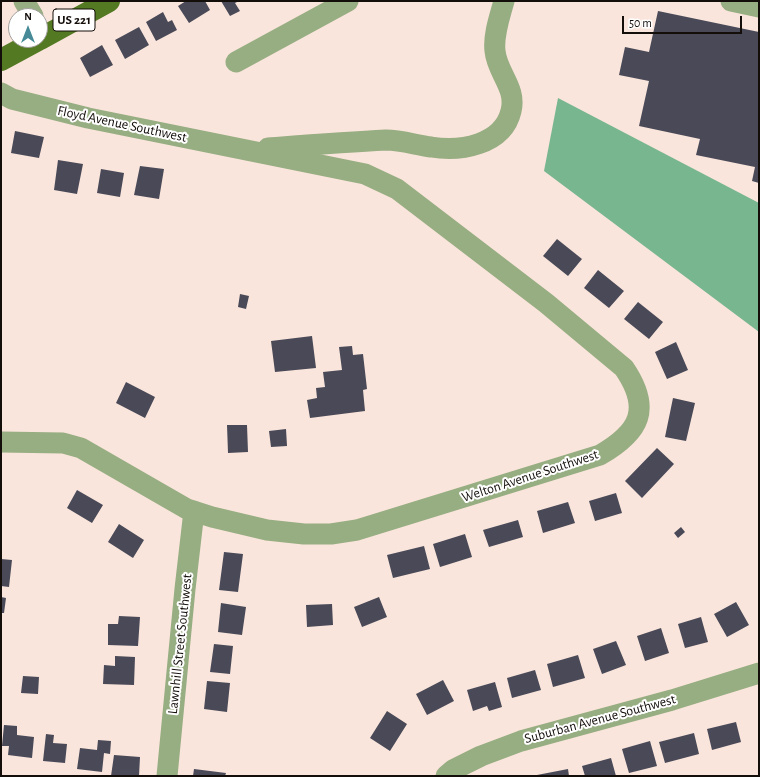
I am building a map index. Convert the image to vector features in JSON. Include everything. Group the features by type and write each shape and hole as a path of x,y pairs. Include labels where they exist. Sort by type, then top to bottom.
{"main road":[{"name":"US 221","path":"48,32 109,1"},
{"name":"US 221","path":"1,60 21,48"}],"street":[{"path":"236,62 348,1"},
{"path":"244,151 327,143 388,140 432,147 453,148 490,140 498,134 506,124 511,111 512,101 509,85 498,64 494,51 504,1"},
{"path":"731,1 759,7"},
{"name":"Floyd Avenue Southwest","path":"1,93 12,99 88,118 244,151"},
{"name":"Welton Avenue Southwest","path":"1,442 63,443 81,448 194,512 267,530 311,534 331,534 357,530 600,455 627,438 635,427 639,414 639,399 635,387 624,368 546,303 397,189 365,174 244,151"},
{"name":"Lawnhill Street Southwest","path":"167,776 194,512"},
{"name":"Suburban Avenue Southwest","path":"446,776 453,770 481,756 521,741 672,700 759,673"}],"green space":[{"path":"558,98 759,203 759,332 544,171"}],"building":[{"path":"186,1 205,1 210,10 189,23 178,6"},
{"path":"221,1 239,1 235,3 240,11 230,16"},
{"path":"658,11 759,32 759,183 752,181 755,167 696,155 700,139 639,126 649,81 619,75 625,47 649,52"},
{"path":"163,12 168,22 172,20 177,30 156,41 146,22"},
{"path":"139,27 149,45 125,59 115,40"},
{"path":"102,45 113,65 90,77 80,58"},
{"path":"15,131 44,137 39,158 11,153"},
{"path":"58,160 83,164 77,194 54,190"},
{"path":"140,166 164,169 159,199 134,195"},
{"path":"101,169 124,173 120,197 97,193"},
{"path":"557,239 582,259 568,276 543,256"},
{"path":"598,270 624,291 609,308 584,288"},
{"path":"240,294 249,296 246,309 238,307"},
{"path":"638,302 663,322 649,339 624,319"},
{"path":"312,336 316,368 275,372 271,341"},
{"path":"676,342 688,370 667,379 655,352"},
{"path":"352,346 353,355 363,354 367,389 363,390 365,411 310,418 307,400 317,398 316,388 325,387 323,372 342,370 339,347"},
{"path":"126,382 155,397 145,418 116,403"},
{"path":"673,398 695,403 686,441 665,437"},
{"path":"227,425 247,425 248,452 228,453"},
{"path":"286,429 287,446 271,447 269,431"},
{"path":"657,448 674,464 642,498 625,481"},
{"path":"77,490 103,505 92,523 67,508"},
{"path":"616,493 622,513 595,521 589,501"},
{"path":"568,502 575,523 543,533 537,511"},
{"path":"518,520 523,537 489,547 483,530"},
{"path":"119,524 144,540 133,558 108,542"},
{"path":"681,527 685,532 678,538 674,533"},
{"path":"465,534 472,557 440,567 433,544"},
{"path":"424,546 430,569 393,578 387,555"},
{"path":"224,552 243,554 238,592 219,590"},
{"path":"1,559 12,560 9,587 1,586"},
{"path":"1,597 6,598 4,613 1,613"},
{"path":"379,597 387,617 362,627 354,607"},
{"path":"736,602 749,625 727,637 714,614"},
{"path":"221,603 246,607 242,635 218,632"},
{"path":"332,604 333,625 307,627 306,605"},
{"path":"119,616 140,617 138,646 108,645 108,624 118,624"},
{"path":"701,617 708,642 685,648 678,624"},
{"path":"661,628 669,653 645,661 637,636"},
{"path":"616,641 626,665 602,674 593,649"},
{"path":"214,644 233,646 230,674 210,672"},
{"path":"578,655 585,678 553,687 547,664"},
{"path":"115,656 135,657 134,685 103,684 104,665 115,666"},
{"path":"535,670 541,690 512,698 507,678"},
{"path":"23,676 39,677 38,694 21,693"},
{"path":"443,680 454,701 427,715 416,694"},
{"path":"207,681 230,683 227,712 204,709"},
{"path":"495,682 502,707 489,711 487,706 473,711 467,690"},
{"path":"387,711 407,724 390,751 370,738"},
{"path":"736,722 741,742 712,750 707,729"},
{"path":"4,725 17,726 17,735 34,737 32,758 8,755 9,746 2,746"},
{"path":"694,733 699,754 665,763 659,742"},
{"path":"46,734 54,735 53,743 67,744 65,763 43,761"},
{"path":"98,740 111,741 110,754 104,753 102,772 77,769 80,748 97,750"},
{"path":"650,741 657,766 629,773 622,749"},
{"path":"114,755 140,757 139,776 111,776"},
{"path":"611,758 616,776 585,776 582,766"},
{"path":"194,769 226,773 225,776 193,776"},
{"path":"568,769 569,776 537,776 537,775"}]}
